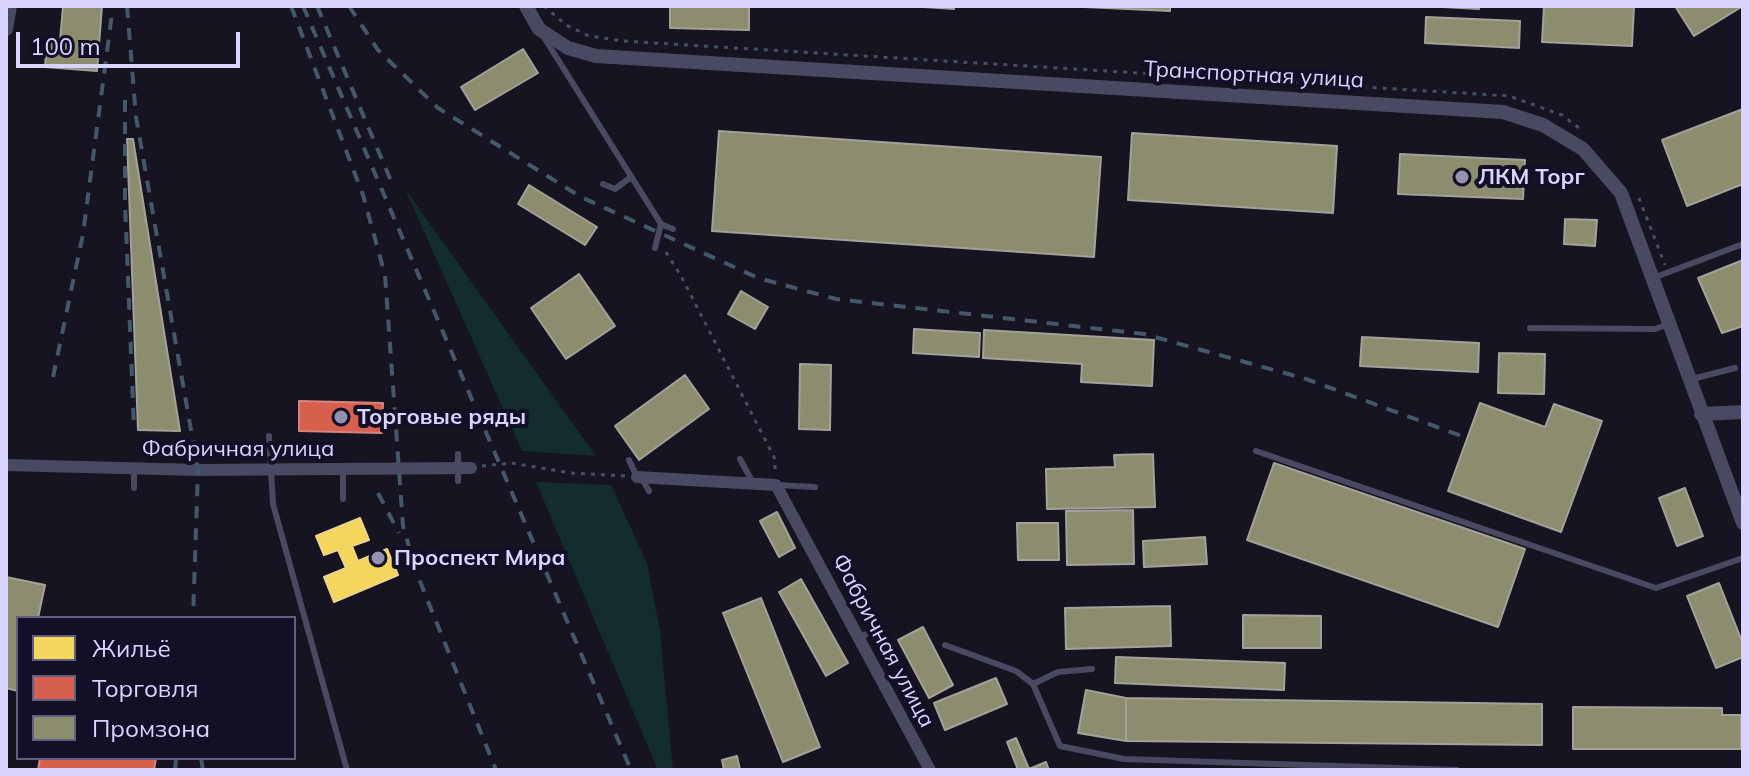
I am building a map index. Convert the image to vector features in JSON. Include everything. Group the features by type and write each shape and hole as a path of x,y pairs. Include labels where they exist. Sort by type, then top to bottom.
{"street":[{"path":"6,29 10,6"},
{"path":"526,6 539,29"},
{"name":"Транспортная улица","path":"539,29 568,48 632,60 1503,112 1543,125 1583,149 1621,193 1701,414 1738,497 1743,523"},
{"path":"1701,414 1743,412"},
{"name":"Фабричная улица","path":"6,465 462,473"},
{"path":"639,477 776,485"},
{"name":"Фабричная улица","path":"776,485 930,770"}],"lane":[{"path":"539,29 661,224 673,229"},
{"path":"603,184 615,189 631,177"},
{"path":"656,247 661,224"},
{"path":"1652,278 1743,244"},
{"path":"1530,328 1655,329 1669,324"},
{"path":"1689,380 1735,368"},
{"path":"269,436 273,504 347,770"},
{"path":"1256,451 1656,588 1743,558"},
{"path":"458,454 462,473"},
{"path":"740,459 753,483"},
{"path":"629,460 649,491"},
{"path":"134,468 134,488"},
{"path":"343,469 343,499"},
{"path":"776,485 815,487"},
{"path":"858,638 871,632"},
{"path":"945,645 1016,671 1033,684 1060,746 1124,759 1457,770"},
{"path":"1033,684 1058,672 1092,669"}],"path":[{"path":"656,247 666,253 681,276 775,459 776,485"},
{"path":"462,473 512,463 571,473 639,477"}],"green space":[{"path":"405,189 596,456 522,451"},
{"path":"536,482 611,485 647,563 660,631 673,770 658,770"}],"building: Жильё":[{"name":"Проспект Мира","path":"360,518 369,540 352,546 358,561 387,549 398,575 334,602 324,577 346,568 338,550 324,555 316,536"}],"building: Торговля":[{"name":"Торговые ряды","path":"299,401 383,403 382,433 299,431"},
{"path":"40,760 156,760 154,770 38,770"}],"building: Промзона":[{"path":"57,6 102,6 97,71 45,67 47,39 60,40 63,7"},
{"path":"670,6 749,6 749,30 670,28"},
{"path":"909,6 954,6 954,9"},
{"path":"1063,6 1170,6 1170,11"},
{"path":"1425,6 1479,6 1479,9"},
{"path":"1544,6 1634,6 1632,46 1542,42"},
{"path":"1675,6 1743,6 1694,36"},
{"path":"1426,17 1520,21 1519,48 1425,43"},
{"path":"523,49 538,73 475,110 461,87"},
{"path":"1743,109 1743,184 1687,206 1662,140"},
{"path":"719,131 1101,157 1094,257 712,231"},
{"path":"1132,133 1337,146 1333,213 1128,200"},
{"path":"127,139 133,139 180,431 138,430"},
{"name":"ЛКМ Торг","path":"1400,154 1525,160 1523,199 1398,194"},
{"path":"529,185 597,227 585,245 518,204"},
{"path":"1565,219 1597,220 1595,246 1564,244"},
{"path":"1743,260 1743,326 1722,333 1698,278"},
{"path":"579,274 615,326 566,359 531,308"},
{"path":"741,291 768,307 755,329 728,314"},
{"path":"914,329 980,333 979,357 913,353"},
{"path":"984,330 1154,340 1152,386 1081,382 1082,364 983,358"},
{"path":"1362,337 1479,343 1478,372 1360,366"},
{"path":"1499,353 1545,354 1544,394 1498,393"},
{"path":"800,364 831,365 830,430 799,429"},
{"path":"685,375 709,409 639,460 615,426"},
{"path":"1480,403 1545,427 1554,404 1602,421 1561,532 1448,491"},
{"path":"1153,454 1155,507 1047,509 1046,469 1115,467 1114,455"},
{"path":"1274,463 1525,549 1498,627 1247,540"},
{"path":"1685,488 1703,536 1677,546 1659,498"},
{"path":"1133,510 1134,564 1067,565 1066,511"},
{"path":"777,512 795,548 779,557 760,521"},
{"path":"1017,523 1058,523 1059,560 1018,560"},
{"path":"1205,537 1207,564 1144,567 1143,541"},
{"path":"6,577 45,585 38,616 16,616 16,690 6,688"},
{"path":"801,579 848,663 826,676 779,592"},
{"path":"1719,583 1743,644 1743,657 1716,668 1687,596"},
{"path":"761,598 820,747 783,762 723,613"},
{"path":"1170,606 1171,646 1066,649 1065,608"},
{"path":"1243,615 1321,616 1321,648 1243,648"},
{"path":"923,627 953,685 929,698 898,640"},
{"path":"1116,657 1285,663 1284,690 1115,683"},
{"path":"996,678 1007,704 945,730 934,703"},
{"path":"1086,690 1126,698 1126,741 1078,733"},
{"path":"1126,698 1542,704 1542,745 1126,741"},
{"path":"1573,707 1722,708 1722,715 1741,715 1741,749 1573,749"},
{"path":"1016,738 1029,769 1018,770 1007,742"},
{"path":"737,756 740,770 724,770 722,760"},
{"path":"1046,762 1049,770 1026,770 1029,769"}],"railway":[{"path":"53,377 83,234 113,6"},
{"path":"127,6 136,117 198,470 193,616"},
{"path":"291,6 363,195 385,275 403,526 417,574 496,770"},
{"path":"303,6 631,770"},
{"path":"317,6 394,188"},
{"path":"349,6 378,50 438,108 581,197 758,278 836,299 1144,334 1306,379 1467,438"},
{"path":"125,100 125,203 134,428"},
{"path":"378,493 399,533"},
{"path":"175,770 176,760"},
{"path":"201,760 203,770"}],"place":[{"name":"ЛКМ Торг","path":"1462,177"},
{"name":"Торговые ряды","path":"341,417"},
{"name":"Проспект Мира","path":"378,558"}]}
